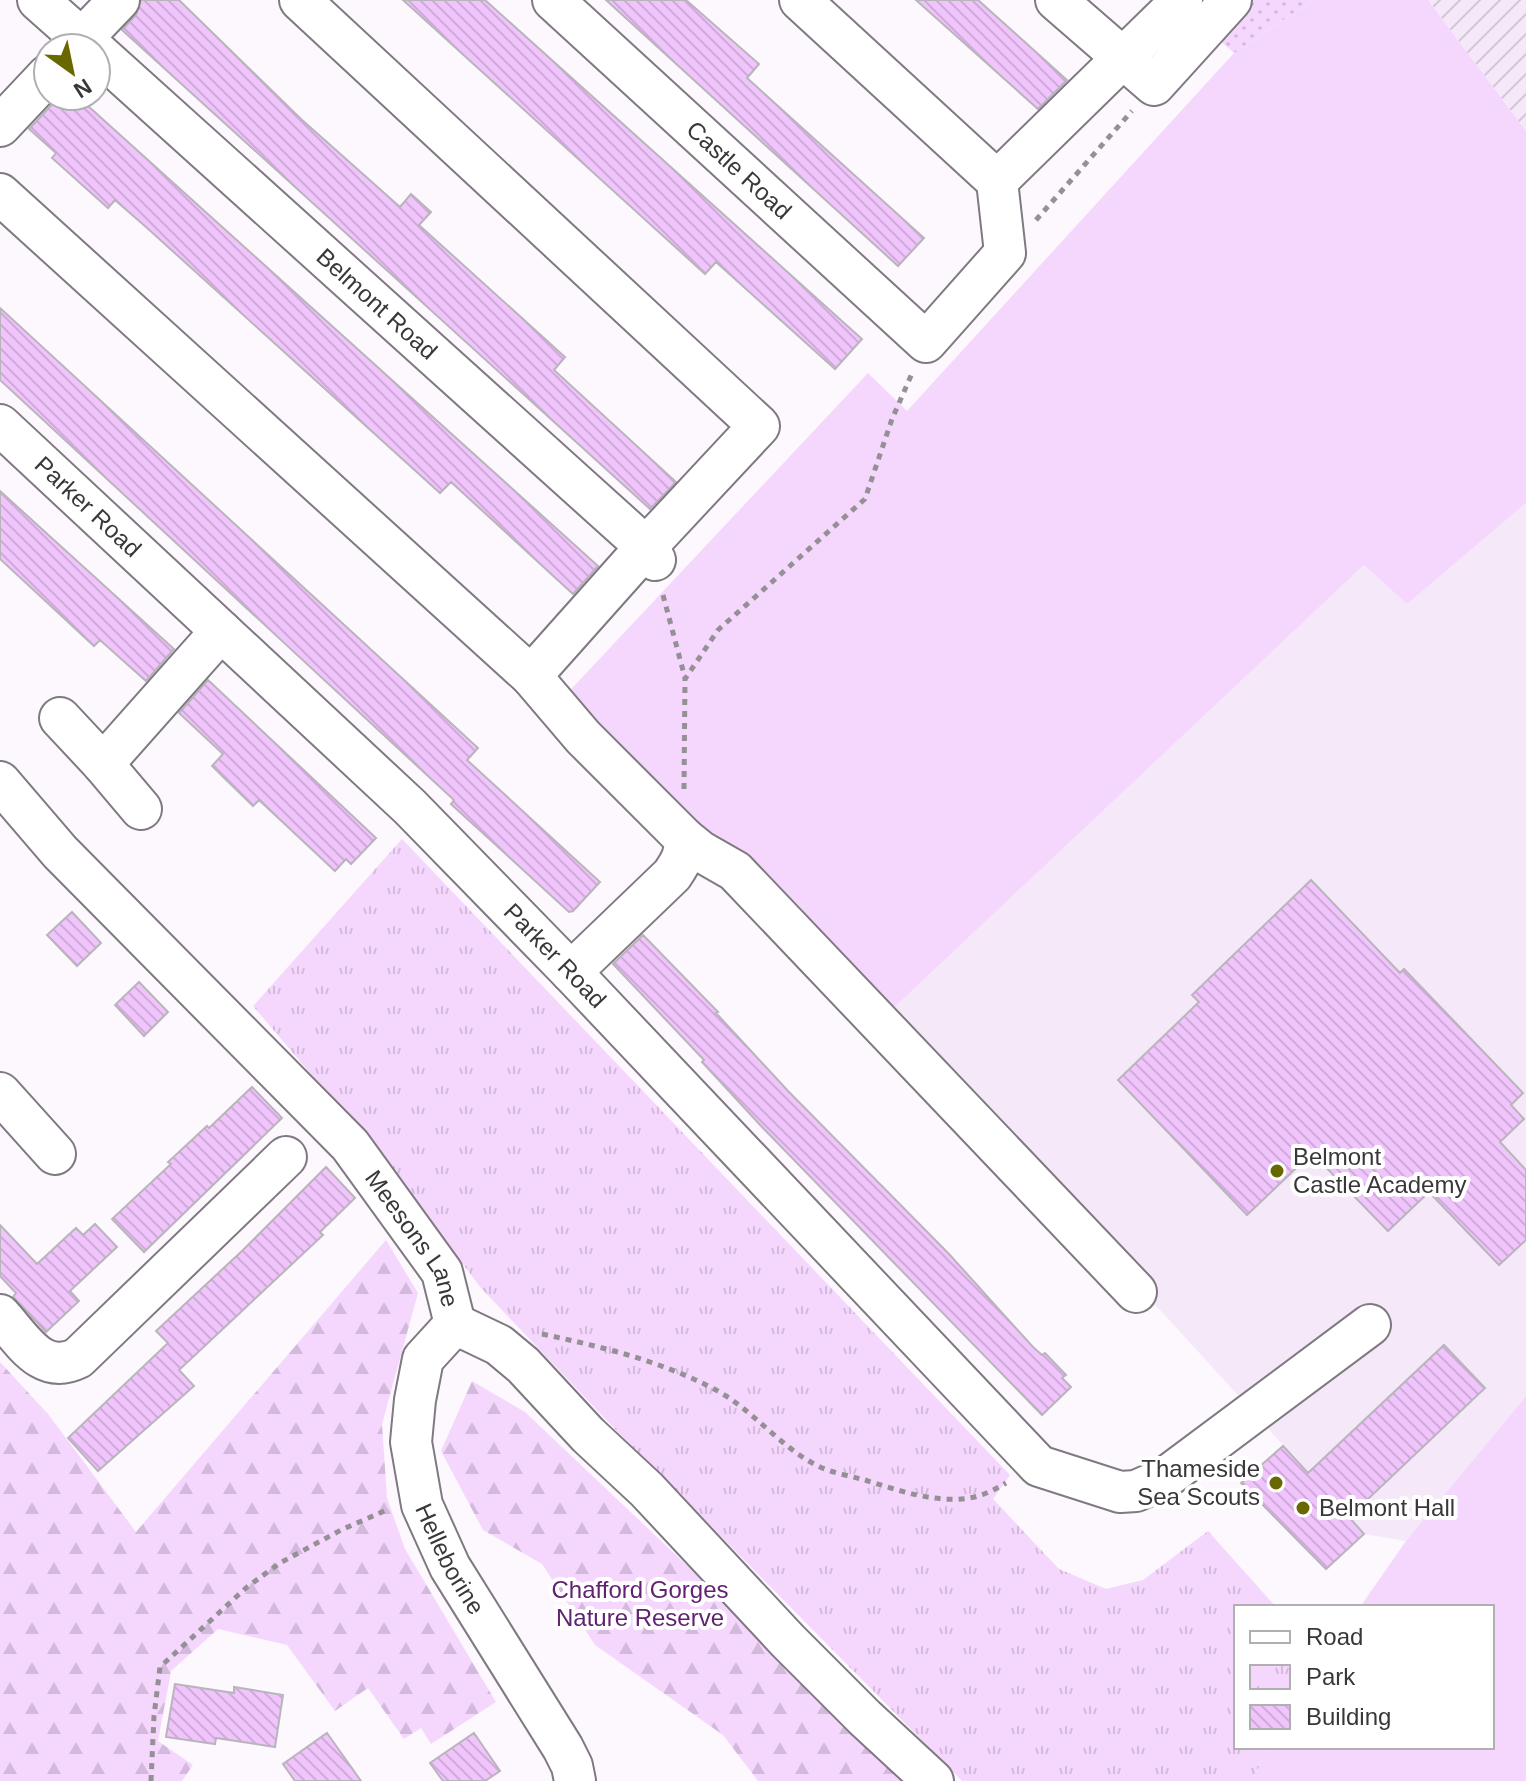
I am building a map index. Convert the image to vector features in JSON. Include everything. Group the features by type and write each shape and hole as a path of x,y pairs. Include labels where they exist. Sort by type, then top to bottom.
{"street":[{"name":"Belmont Road","path":"38,0 71,32"},
{"path":"96,32 119,0"},
{"path":"300,0 759,426 650,554 531,676"},
{"name":"Castle Road","path":"553,0 926,342"},
{"path":"800,0 997,181 1005,253 926,342"},
{"path":"1056,0 1154,85 1231,0"},
{"path":"997,181 1182,0"},
{"name":"Belmont Road","path":"112,69 650,554"},
{"path":"0,126 32,92"},
{"path":"0,194 531,676 583,737 684,838 735,871 1136,1292"},
{"name":"Parker Road","path":"0,425 410,807 571,972 1039,1466 1120,1492 1136,1491 1165,1478 1370,1325"},
{"path":"103,764 221,631"},
{"path":"60,718 141,809"},
{"name":"Meesons Lane","path":"0,782 60,852 350,1145 442,1272 455,1324 499,1345 523,1365 588,1435 647,1490 788,1641 933,1781"},
{"path":"571,972 672,875 682,860 684,838"},
{"path":"0,1093 55,1154"},
{"path":"0,1315 44,1362 65,1365 78,1358 286,1157"},
{"name":"Helleborine","path":"455,1324 423,1359 415,1400 411,1442 422,1505 450,1567 563,1748 575,1781"}],"path":[{"path":"1005,253 1154,85"},
{"path":"685,679 718,630 865,499 892,419 926,342"},
{"path":"650,554 685,679 684,838"},
{"path":"531,1333 633,1355 686,1375 719,1391 819,1466 891,1488 954,1499 982,1495 1039,1466"},
{"path":"151,1781 160,1667 247,1587 280,1563 341,1530 391,1509"}],"shaded area":[{"path":"1428,0 1526,0 1526,131"},
{"name":"Belmont Castle Academy","path":"1526,503 1526,1396 1406,1541 1364,1534 1173,1324 884,1017 1364,565 1407,603"}],"green space":[{"path":"1199,0 1313,0 1234,53 1187,12"},
{"path":"1313,0 1428,0 1526,131 1526,503 1407,604 1364,565 884,1017 560,701 868,373 907,411 1234,53"},
{"path":"402,839 1010,1475 993,1499 1059,1569 1106,1589 1143,1580 1208,1531 1274,1605 1234,1605 1234,1749 1267,1749 1252,1781 962,1781 612,1426 481,1288 384,1160 253,1006"},
{"path":"386,1240 418,1293 382,1424 387,1498 405,1549 496,1702 431,1744 421,1728 404,1739 368,1688 335,1711 287,1645 218,1629 171,1671 158,1741 193,1765 182,1781 0,1781 0,1362 48,1414 136,1532"},
{"name":"Chafford Gorges Nature Reserve","path":"472,1381 525,1412 735,1611 907,1781 758,1781 723,1735 595,1645 542,1564 483,1530 441,1451"},
{"path":"1526,1396 1526,1781 1252,1781 1267,1749 1494,1749 1494,1605 1361,1605 1406,1541"}],"building":[{"path":"141,0 179,0 301,119 400,207 411,194 431,212 419,225 565,357 554,370 676,482 650,509 122,30 136,15"},
{"path":"403,0 485,0 862,339 835,369 716,262 705,274"},
{"path":"606,0 686,0 759,64 747,78 924,238 898,266"},
{"path":"916,0 978,0 1067,80 1038,109"},
{"path":"45,112 95,112 598,566 573,594 451,482 440,493 115,200 108,208 52,158 56,153 29,129"},
{"path":"0,308 478,748 467,760 600,882 573,911 569,912 451,804 454,800 0,380"},
{"path":"0,491 174,649 146,681 100,640 94,646 0,559"},
{"path":"208,680 376,838 351,864 346,859 335,871 259,800 253,806 212,766 223,754 179,713"},
{"path":"1311,880 1400,973 1404,969 1523,1093 1511,1105 1524,1119 1500,1142 1526,1170 1526,1240 1499,1265 1429,1192 1388,1231 1312,1153 1247,1215 1118,1080 1199,1002 1192,995"},
{"path":"72,912 101,943 77,966 47,935"},
{"path":"643,935 718,1012 788,1091 949,1254 1033,1347 1042,1355 1045,1353 1066,1375 1062,1378 1071,1387 1042,1415 762,1127 613,964"},
{"path":"139,982 168,1012 144,1036 115,1005"},
{"path":"252,1087 282,1118 144,1252 112,1219 171,1164 168,1162"},
{"path":"326,1167 355,1198 320,1232 323,1235 179,1370 194,1386 98,1471 68,1438 168,1343 156,1331"},
{"path":"95,1224 117,1247 70,1291 79,1301 46,1332 13,1297 16,1293 0,1276 0,1225 37,1264 76,1228 83,1235"},
{"path":"1444,1345 1485,1388 1349,1517 1364,1534 1326,1569 1241,1483 1283,1446 1308,1473"},
{"path":"175,1684 234,1693 234,1687 283,1695 275,1747 216,1738 215,1744 166,1737"},
{"path":"327,1733 361,1781 295,1781 283,1764"},
{"path":"474,1733 500,1771 485,1781 443,1781 430,1763"}],"place":[{"name":"Belmont Castle Academy","path":"1277,1171"},
{"name":"Thameside Sea Scouts","path":"1276,1483"},
{"name":"Belmont Hall","path":"1303,1508"}]}
